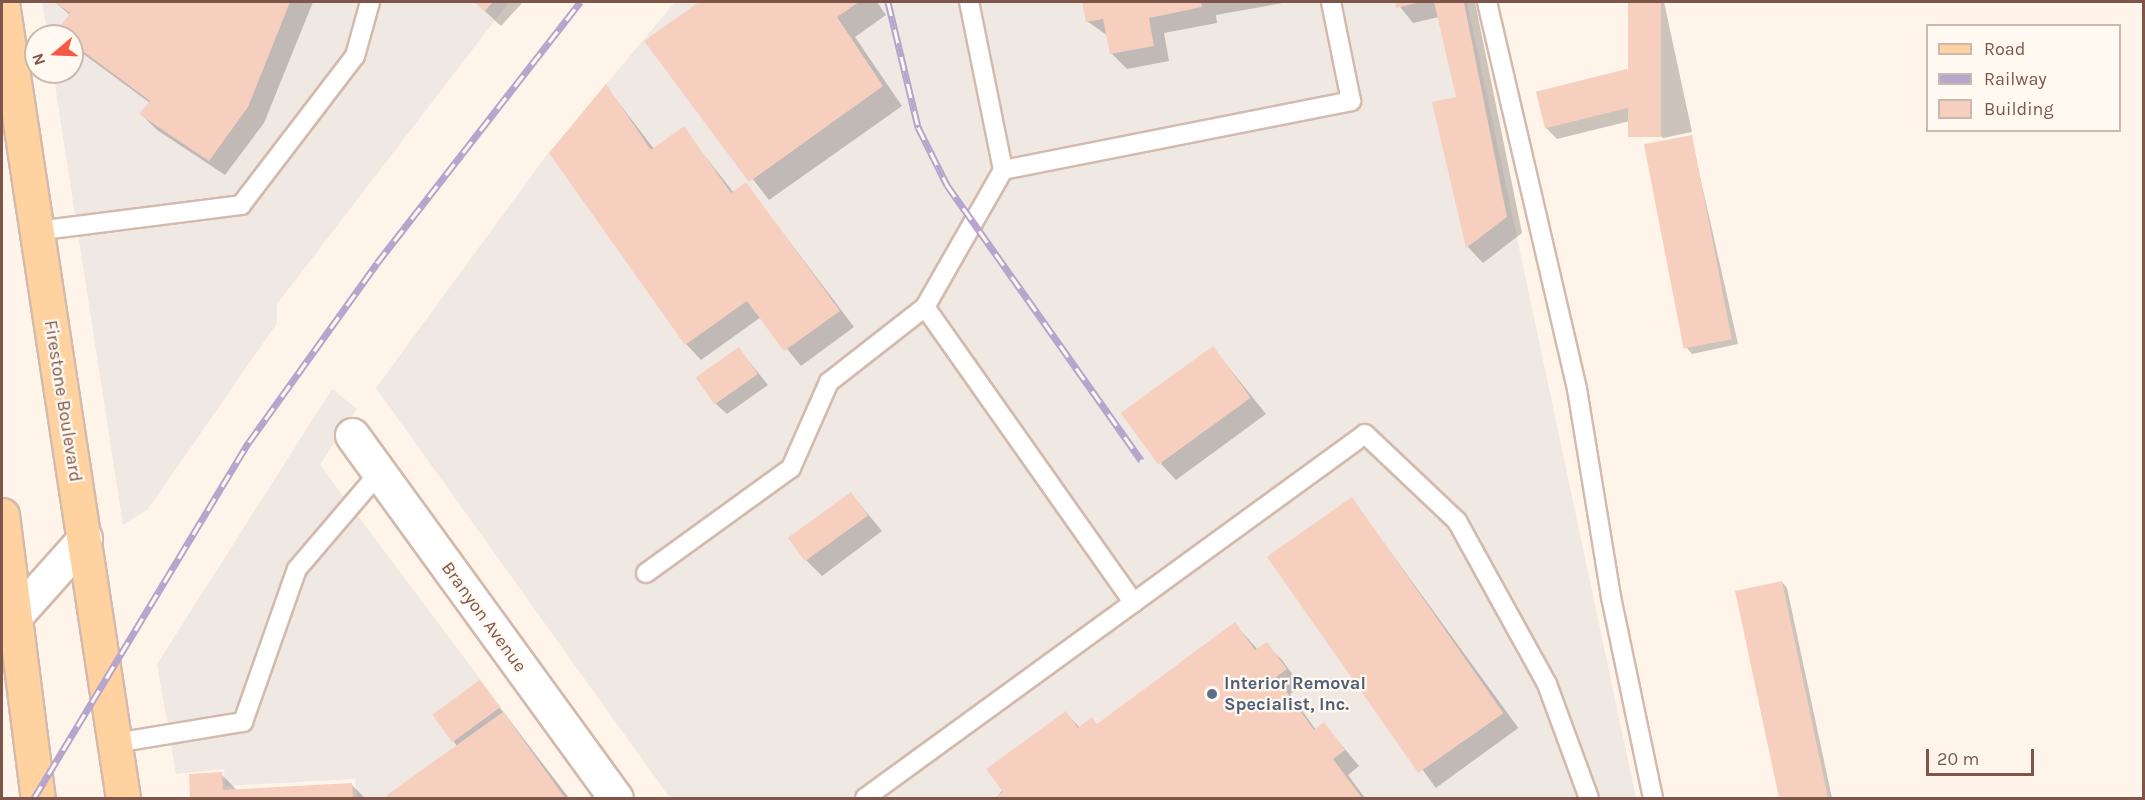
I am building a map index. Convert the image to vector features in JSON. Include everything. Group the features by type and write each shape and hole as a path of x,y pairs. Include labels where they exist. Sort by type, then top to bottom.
{"main road":[{"name":"Firestone Boulevard","path":"2,3 123,798"},
{"path":"2,515 9,616 38,798"}],"street":[{"name":"Branyon Avenue","path":"352,435 616,798"},
{"path":"9,616 85,538"}],"lane":[{"path":"36,231 241,205 355,56 370,2"},
{"path":"646,573 791,468 829,382 925,307 1003,170 969,2"},
{"path":"1003,170 1351,101 1331,2"},
{"path":"1487,2 1577,390 1611,597 1653,798"},
{"path":"925,307 1134,603"},
{"path":"865,798 1365,434 1457,521 1547,684 1589,798"},
{"path":"116,743 243,722 297,569 379,473"}],"shaded area":[{"path":"42,2 509,2 277,304 277,323 148,509 123,525 55,84 84,84 84,24 46,24"},
{"path":"675,2 1467,2 1636,798 670,798 376,388 546,156"},
{"path":"332,389 357,409 320,465 569,798 357,798 355,779 225,786 224,769 176,774 157,664"}],"building":[{"path":"55,2 290,2 248,107 209,161 139,114 150,101 84,52 84,24 62,24 70,13"},
{"path":"474,2 493,2 485,11"},
{"path":"699,2 859,2 837,17 883,86 749,182 644,41"},
{"path":"1082,2 1201,2 1202,7 1149,18 1154,46 1110,54 1103,19 1086,22"},
{"path":"1395,2 1421,2 1396,8"},
{"path":"1434,2 1464,2 1507,217 1466,248 1432,102 1456,97"},
{"path":"1628,2 1661,2 1661,137 1628,137"},
{"path":"1627,69 1636,106 1545,129 1536,92"},
{"path":"606,84 651,150 684,126 731,193 746,182 840,311 784,351 747,301 685,345 549,153"},
{"path":"1692,135 1732,339 1684,349 1644,144"},
{"path":"1213,346 1251,398 1158,465 1121,413"},
{"path":"739,347 758,374 715,404 696,377"},
{"path":"851,492 868,515 805,561 788,538"},
{"path":"1352,497 1503,713 1418,773 1267,557"},
{"path":"1782,581 1828,798 1779,798 1735,591"},
{"name":"Interior Removal Specialist, Inc.","path":"1235,622 1255,650 1267,642 1287,669 1276,677 1314,730 1324,722 1345,750 1333,759 1362,798 994,798 1003,792 986,769 1066,711 1078,728 1092,717 1097,724"},
{"path":"480,680 500,708 452,742 432,715"},
{"path":"503,712 565,798 387,798 387,795"},
{"path":"222,772 223,790 352,783 353,798 190,798 189,774"}],"railway":[{"path":"34,798 249,442 377,263 580,2"},
{"path":"888,2 918,127 947,185 1141,460"}],"place":[{"name":"Interior Removal Specialist, Inc.","path":"1212,694"}]}
